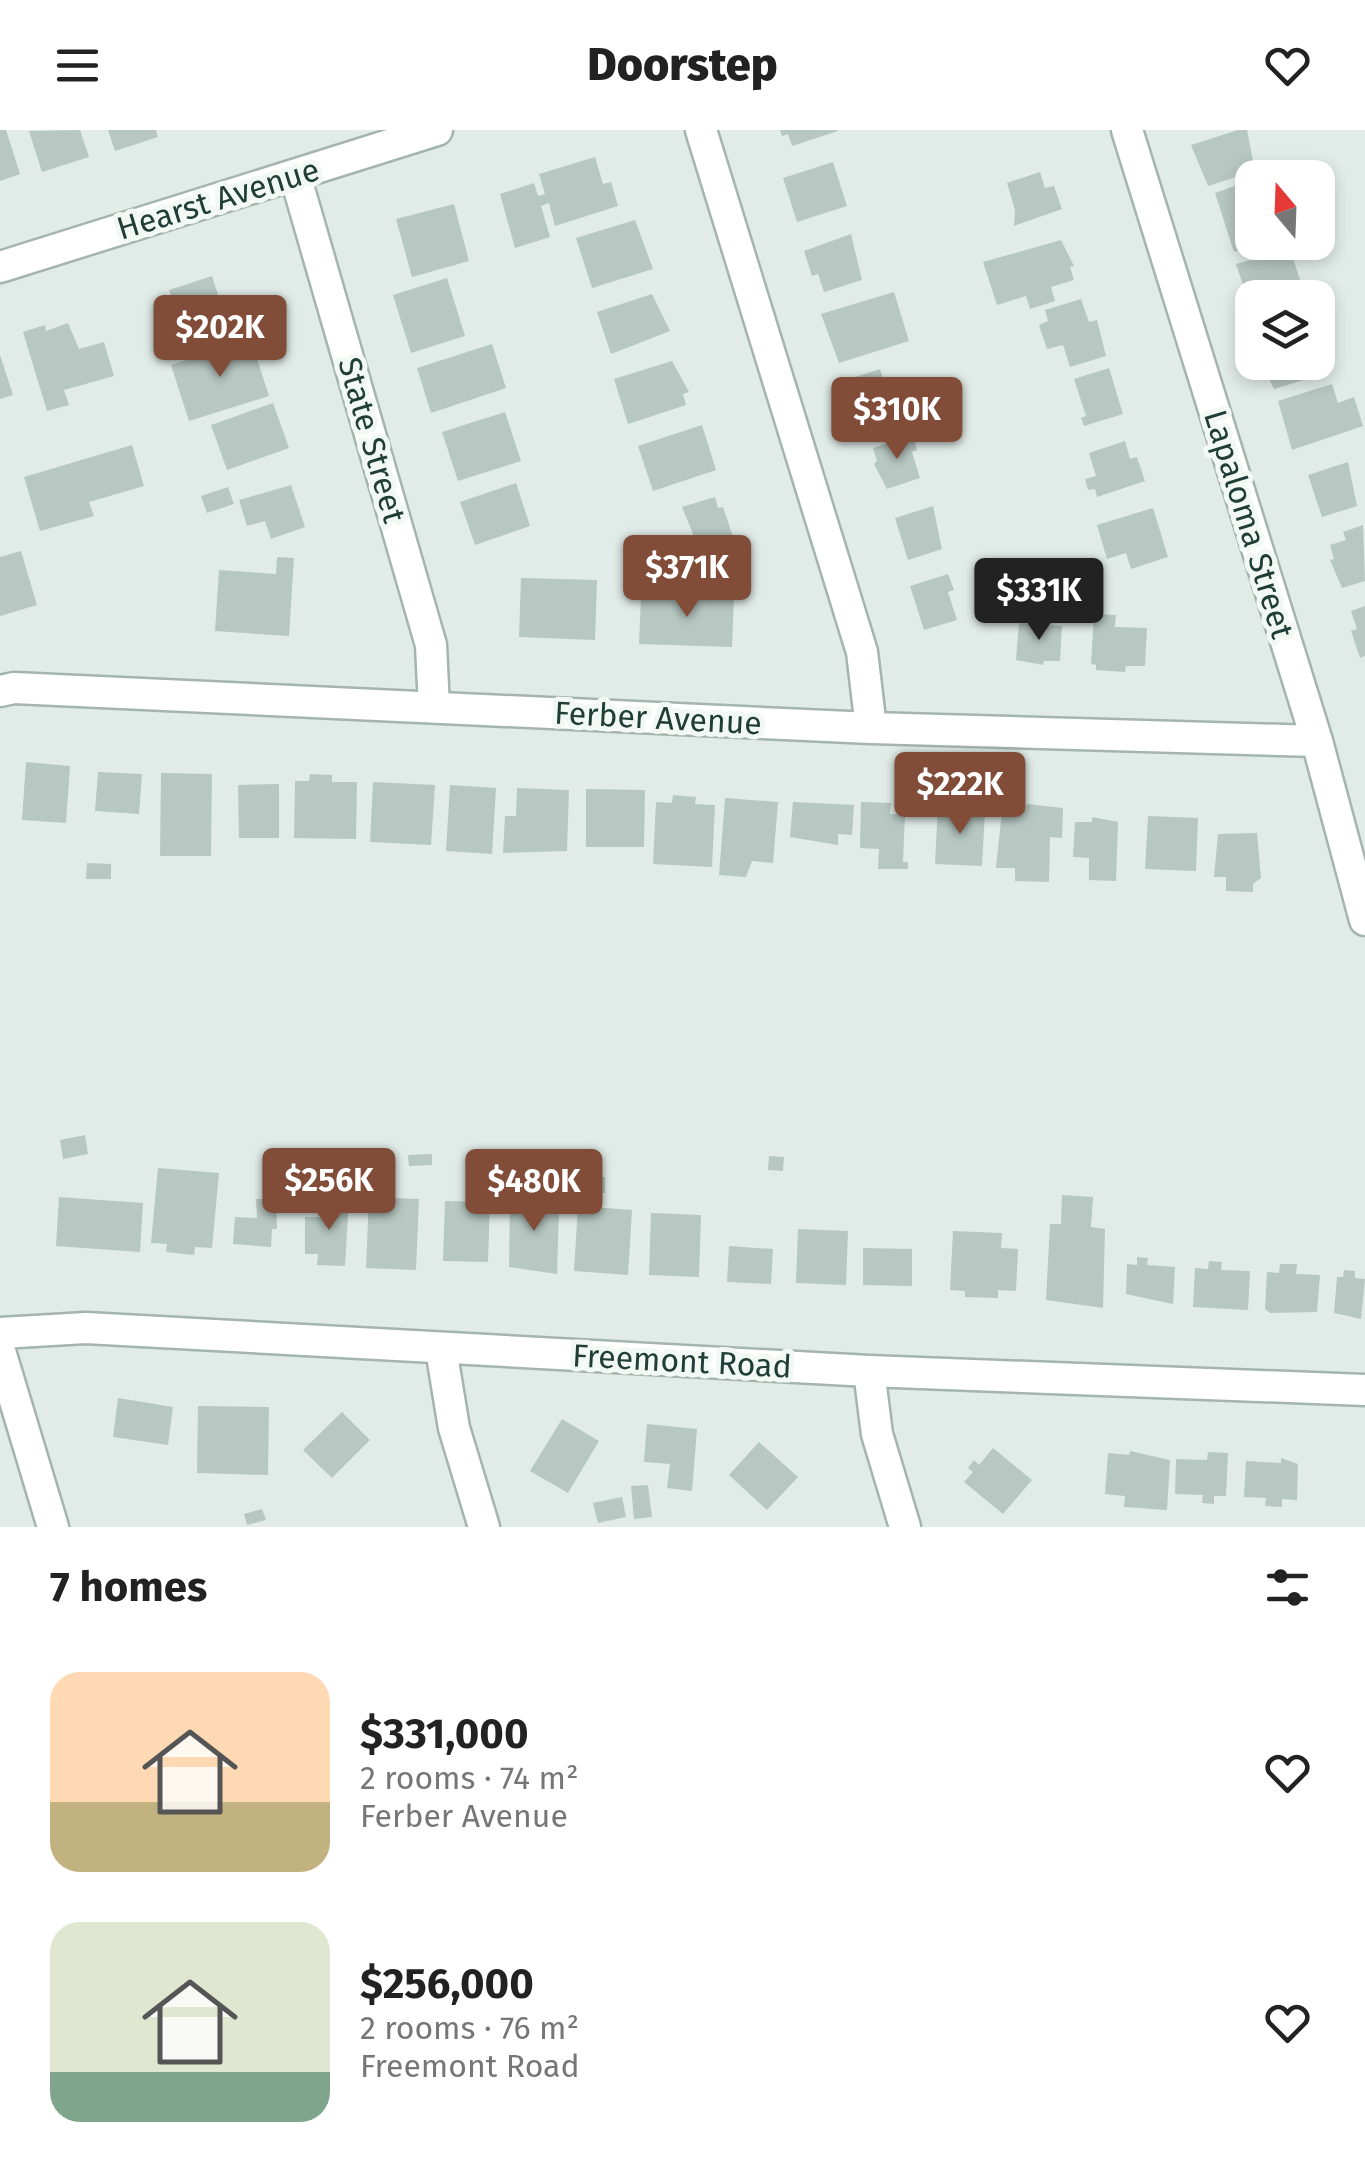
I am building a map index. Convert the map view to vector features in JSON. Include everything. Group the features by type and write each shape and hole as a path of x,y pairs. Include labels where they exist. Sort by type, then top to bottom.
{"street":[{"name":"Hearst Avenue","path":"0,267 436,130"},
{"path":"700,130 862,652 871,728"},
{"name":"Lapaloma Street","path":"1127,130 1316,741 1365,920"},
{"name":"State Street","path":"294,175 432,645 434,707"},
{"name":"Ferber Avenue","path":"0,691 14,688 871,728 1316,741"},
{"name":"Freemont Road","path":"0,1333 86,1328 869,1371 1365,1390"},
{"path":"0,1350 53,1527"},
{"path":"442,1350 454,1428 484,1527"},
{"path":"869,1371 876,1434 905,1527"}],"building":[{"path":"0,130 6,130 20,174 0,181"},
{"path":"80,130 89,157 42,172 29,131"},
{"path":"108,130 156,130 158,137 115,151"},
{"path":"780,130 838,131 792,146 788,134 782,136"},
{"path":"1247,130 1253,160 1235,160 1235,177 1208,186 1191,145"},
{"path":"595,157 603,184 611,182 618,206 555,226 549,203 541,206 550,237 515,248 500,194 534,183 538,196 545,194 539,174"},
{"path":"833,162 847,206 797,222 783,178"},
{"path":"1040,172 1045,188 1054,186 1062,209 1014,226 1015,210 1007,183"},
{"path":"1235,186 1234,252 1215,193"},
{"path":"454,204 469,261 412,277 396,219"},
{"path":"635,220 653,269 592,288 576,238"},
{"path":"851,234 862,280 824,292 818,274 812,276 804,251"},
{"path":"1061,240 1074,266 1070,267 1074,280 1051,287 1055,301 1030,309 1026,296 997,305 983,262"},
{"path":"1294,260 1300,280 1241,280 1236,264"},
{"path":"212,276 228,326 186,340 169,290"},
{"path":"447,278 465,336 411,353 393,295"},
{"path":"894,292 909,341 839,363 821,314"},
{"path":"652,294 670,331 611,354 597,312"},
{"path":"1081,299 1089,322 1097,320 1106,356 1070,367 1063,345 1047,349 1039,325 1048,321 1045,310"},
{"path":"68,323 79,349 104,342 114,376 64,390 69,405 47,411 23,332 45,325 46,331"},
{"path":"251,340 269,396 189,421 171,365"},
{"path":"492,344 506,388 431,413 417,368"},
{"path":"0,355 13,395 0,399"},
{"path":"672,361 689,392 683,394 686,405 628,424 614,379"},
{"path":"1109,368 1123,414 1084,426 1081,418 1086,416 1074,379"},
{"path":"880,369 887,391 896,388 903,411 860,425 846,380"},
{"path":"1270,380 1304,380 1274,389"},
{"path":"1332,384 1338,403 1354,397 1363,426 1292,450 1278,401"},
{"path":"273,403 289,448 227,470 211,425"},
{"path":"505,412 521,461 458,481 442,432"},
{"path":"702,425 716,470 653,491 638,446"},
{"path":"913,435 917,450 912,452 920,478 887,489 874,464 877,461 873,448"},
{"path":"1125,441 1130,459 1137,457 1145,481 1097,497 1095,489 1088,490 1085,479 1096,476 1089,453"},
{"path":"132,445 144,486 89,502 94,516 40,531 24,477"},
{"path":"1348,462 1357,506 1322,517 1308,475"},
{"path":"516,483 530,526 475,545 460,502"},
{"path":"291,485 305,527 271,539 265,521 247,526 239,500"},
{"path":"228,487 234,504 207,513 201,496"},
{"path":"715,497 718,508 723,507 734,540 700,551 682,507"},
{"path":"933,506 942,549 908,560 895,518"},
{"path":"1153,508 1168,557 1131,569 1126,553 1107,559 1097,525"},
{"path":"1363,525 1365,581 1342,588 1330,560 1334,559 1330,545 1346,540 1343,532"},
{"path":"21,551 37,605 0,616 0,557"},
{"path":"277,557 294,558 289,636 215,631 219,570 276,574"},
{"path":"948,574 954,590 948,592 957,620 924,630 910,586"},
{"path":"521,578 597,580 595,640 519,637"},
{"path":"678,593 734,598 732,647 639,644 641,595"},
{"path":"1365,606 1365,656 1360,658 1351,631 1357,629 1351,611"},
{"path":"1094,614 1116,615 1115,627 1147,628 1145,666 1126,666 1125,672 1096,670 1096,665 1091,664"},
{"path":"1019,623 1062,626 1060,661 1044,661 1043,665 1016,660"},
{"path":"26,762 70,766 66,823 22,820"},
{"path":"98,772 142,774 139,814 95,811"},
{"path":"161,773 212,774 211,856 160,856"},
{"path":"310,774 332,775 332,782 357,782 356,839 294,838 295,781 309,781"},
{"path":"373,782 435,785 431,845 370,842"},
{"path":"279,784 279,838 239,838 238,785"},
{"path":"450,785 496,788 492,854 446,851"},
{"path":"517,788 569,790 567,851 503,853 505,816 516,816"},
{"path":"586,789 645,790 644,847 586,847"},
{"path":"673,795 696,797 695,804 715,805 712,867 653,864 656,802 672,803"},
{"path":"725,798 778,802 773,863 752,861 746,877 719,875"},
{"path":"793,802 854,805 852,835 838,834 838,845 790,837"},
{"path":"861,802 891,803 890,814 905,814 903,862 908,862 908,869 878,869 879,849 860,848"},
{"path":"1027,804 1063,808 1062,838 1050,837 1049,882 1015,881 1015,868 996,868 1002,811 1024,811"},
{"path":"938,805 985,812 982,866 935,864"},
{"path":"1148,816 1198,818 1196,871 1145,869"},
{"path":"1092,817 1118,822 1116,881 1089,880 1089,858 1073,857 1075,822 1092,822"},
{"path":"1257,833 1261,878 1253,884 1253,892 1226,891 1226,877 1214,877 1218,834"},
{"path":"87,863 111,864 111,879 86,879"},
{"path":"85,1135 88,1154 63,1159 60,1140"},
{"path":"432,1154 432,1165 409,1166 408,1155"},
{"path":"537,1154 551,1157 549,1170 535,1168"},
{"path":"769,1156 784,1157 783,1171 768,1170"},
{"path":"275,1165 291,1166 289,1183 274,1182"},
{"path":"478,1165 495,1167 494,1179 477,1178"},
{"path":"158,1168 219,1173 212,1248 195,1247 194,1255 166,1252 167,1244 151,1243"},
{"path":"578,1177 605,1177 605,1193 578,1193"},
{"path":"537,1185 554,1186 554,1202 540,1201 539,1209 559,1210 557,1274 509,1267 510,1200 537,1201"},
{"path":"1062,1195 1093,1197 1091,1227 1105,1229 1103,1308 1046,1300 1050,1224 1061,1224"},
{"path":"59,1197 143,1203 140,1252 56,1246"},
{"path":"369,1197 419,1199 416,1270 366,1268"},
{"path":"322,1198 349,1199 345,1266 317,1265 318,1254 305,1254 305,1217 321,1217"},
{"path":"256,1199 276,1199 277,1229 272,1229 271,1247 233,1244 235,1217 257,1218"},
{"path":"445,1201 490,1202 488,1262 443,1261"},
{"path":"578,1206 632,1210 628,1275 574,1271"},
{"path":"651,1213 701,1215 699,1277 649,1275"},
{"path":"798,1229 848,1231 846,1285 796,1283"},
{"path":"953,1231 1002,1233 1001,1248 1018,1249 1016,1291 998,1290 998,1298 965,1297 965,1291 950,1290"},
{"path":"729,1246 773,1249 771,1284 727,1282"},
{"path":"863,1248 912,1249 912,1286 863,1285"},
{"path":"1137,1257 1148,1258 1147,1265 1175,1267 1173,1304 1126,1294 1127,1264 1137,1265"},
{"path":"1209,1261 1222,1262 1221,1270 1250,1271 1248,1310 1193,1307 1195,1268 1208,1269"},
{"path":"1280,1264 1297,1264 1296,1274 1320,1275 1317,1312 1270,1313 1265,1309 1267,1272 1279,1273"},
{"path":"1344,1270 1355,1271 1355,1278 1365,1279 1361,1319 1334,1313 1337,1277 1343,1277"},
{"path":"118,1398 173,1407 168,1445 113,1437"},
{"path":"198,1406 269,1407 268,1475 197,1473"},
{"path":"342,1412 370,1440 332,1478 303,1450"},
{"path":"562,1419 599,1441 568,1493 530,1471"},
{"path":"647,1424 697,1429 692,1491 667,1488 670,1464 644,1462"},
{"path":"759,1442 798,1477 767,1510 729,1475"},
{"path":"993,1448 1032,1480 1003,1514 964,1482 973,1472 968,1468 974,1460 979,1465"},
{"path":"1130,1451 1170,1460 1167,1510 1124,1507 1125,1496 1105,1494 1108,1453 1129,1455"},
{"path":"1208,1452 1228,1453 1226,1496 1214,1496 1214,1504 1202,1503 1203,1495 1175,1494 1176,1459 1207,1460"},
{"path":"1281,1458 1298,1464 1297,1500 1282,1499 1282,1507 1265,1506 1266,1498 1244,1497 1246,1461 1281,1463"},
{"path":"648,1485 652,1517 634,1519 631,1486"},
{"path":"622,1497 626,1517 598,1523 593,1503"},
{"path":"262,1509 266,1520 247,1525 244,1514"}]}
